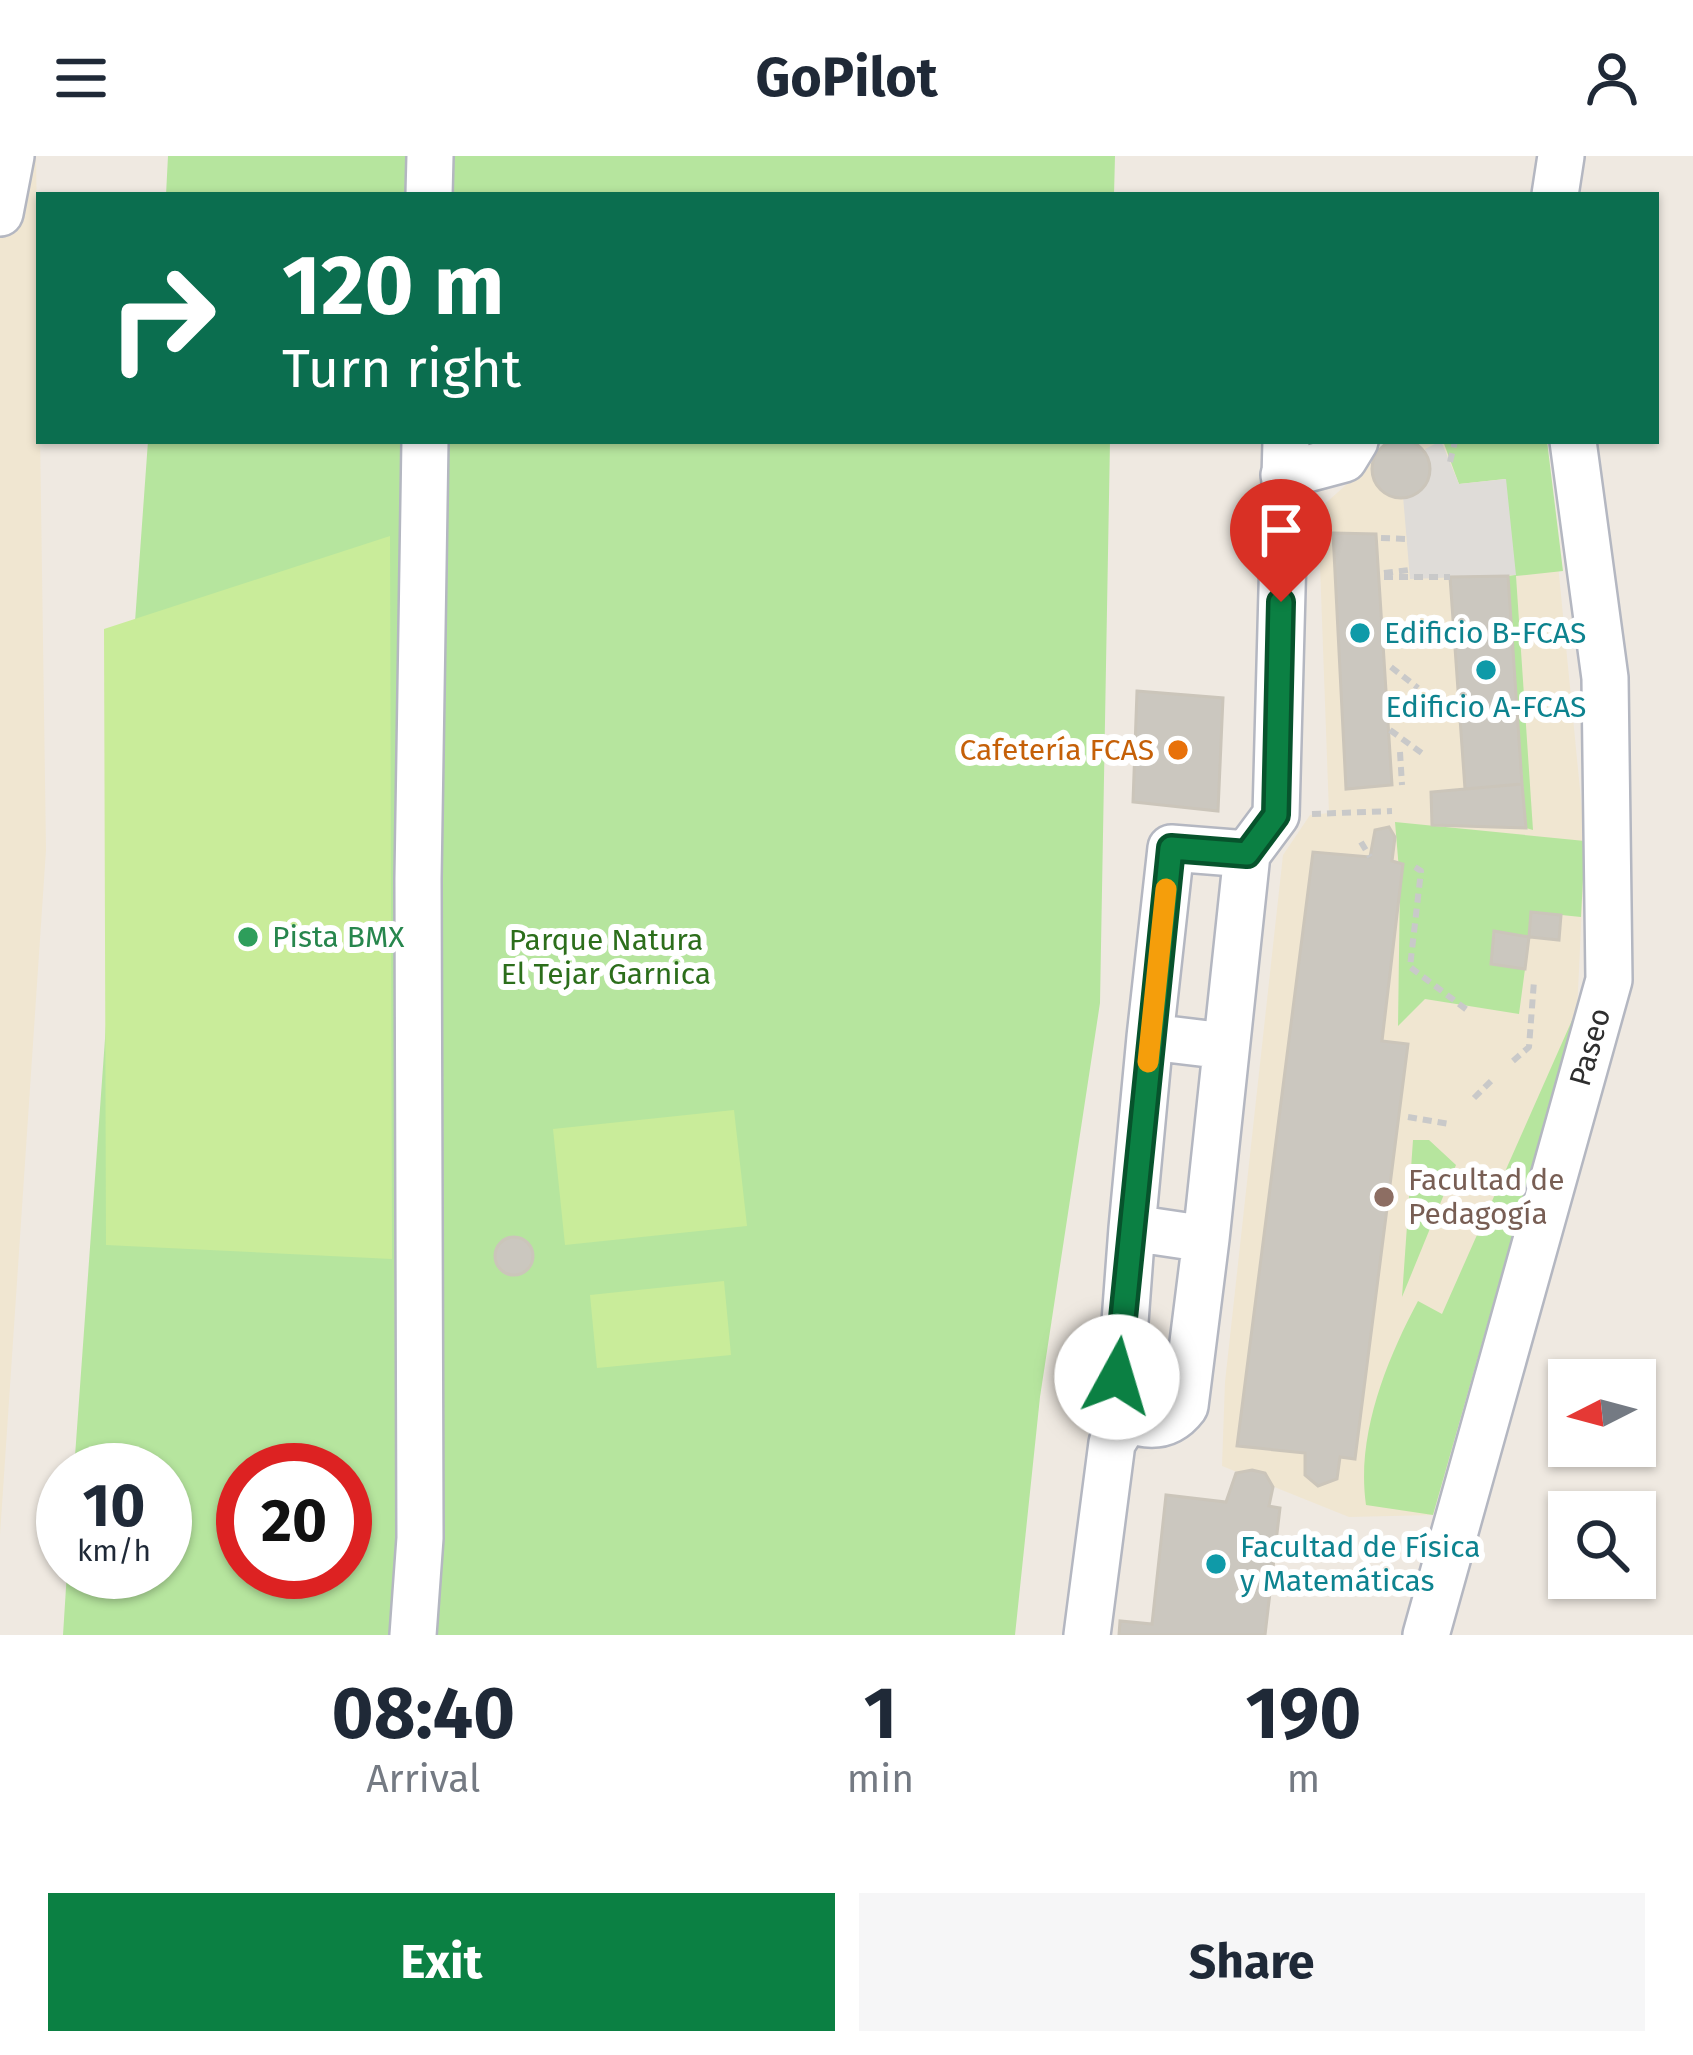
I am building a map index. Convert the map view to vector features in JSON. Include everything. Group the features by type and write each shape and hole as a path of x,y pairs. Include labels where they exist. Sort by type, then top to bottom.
{"street":[{"path":"0,213 11,156"},
{"path":"429,192 430,156"},
{"path":"1555,192 1561,156"},
{"path":"413,1635 420,1538 418,879 425,444"},
{"path":"1122,1398 1149,1427 1175,1419 1185,1406 1247,854 1276,815 1285,458 1344,459 1353,444"},
{"name":"Paseo","path":"1426,1635 1609,980 1605,678 1574,444"},
{"path":"1088,1635 1122,1398 1132,1228 1171,848 1247,854"},
{"path":"1150,1037 1225,1046"},
{"path":"1132,1228 1206,1239"}],"path":[{"path":"1450,462 1454,444"},
{"path":"1381,538 1407,538"},
{"path":"1409,571 1384,575 1450,578"},
{"path":"1390,667 1418,688"},
{"path":"1390,730 1423,754"},
{"path":"1400,752 1402,785"},
{"path":"1276,815 1392,811"},
{"path":"1361,842 1370,856"},
{"path":"1415,867 1421,871 1410,968 1467,1010"},
{"path":"1513,1061 1529,1047 1534,981"},
{"path":"1474,1098 1494,1078"},
{"path":"1408,1117 1449,1124"}],"shaded area":[{"path":"0,156 36,156 36,444 40,444 46,850 0,1535"},
{"name":"Facultad de Pedagogía","path":"1392,444 1546,444 1585,841 1577,1012 1433,1515 1349,1517 1222,1466 1225,1382 1283,855 1310,815 1329,813 1318,510"},
{"path":"1442,444 1459,484 1506,479 1516,575 1410,579 1403,496 1418,494 1429,479 1425,449"}],"green space":[{"path":"168,156 1115,156 1114,192 166,192"},
{"name":"Parque Natura El Tejar Garnica","path":"148,444 1110,444 1100,1003 1040,1397 1015,1635 63,1635 65,1599 192,1599 192,1443 76,1443"},
{"path":"1444,444 1547,444 1563,571 1516,576 1533,830 1526,828 1508,576 1515,575 1505,479 1459,484"},
{"name":"Pista BMX","path":"390,536 392,1259 106,1245 104,629"},
{"path":"1395,822 1585,841 1581,917 1532,912 1529,937 1493,932 1491,964 1525,969 1519,1014 1425,999 1398,1026 1400,882"},
{"path":"1577,1009 1433,1515 1366,1505 1365,1452 1376,1400 1395,1348 1418,1301 1442,1314"},
{"path":"734,1110 747,1226 565,1245 553,1129"},
{"path":"1413,1140 1429,1140 1456,1165 1402,1297"},
{"path":"724,1281 731,1355 597,1368 590,1295"}],"building":[{"path":"1387,444 1415,444 1428,458 1428,480 1412,496 1390,496 1374,480 1374,458"},
{"name":"Edificio B-FCAS","path":"1333,533 1376,534 1392,785 1346,789"},
{"name":"Edificio A-FCAS","path":"1508,576 1522,784 1465,789 1450,577"},
{"name":"Cafetería FCAS","path":"1137,691 1223,698 1218,811 1133,802"},
{"path":"1522,784 1526,828 1432,825 1431,792"},
{"path":"1389,827 1395,837 1392,861 1403,864 1382,1041 1408,1044 1355,1459 1340,1457 1337,1479 1318,1486 1305,1475 1305,1453 1237,1446 1313,852 1370,857 1375,830"},
{"path":"1531,912 1561,915 1559,940 1529,937"},
{"path":"1494,931 1529,937 1525,969 1491,964"},
{"path":"514,1237 527,1243 533,1256 527,1269 514,1275 501,1269 495,1256 501,1243"},
{"name":"Facultad de Física y Matemáticas","path":"1236,1473 1265,1473 1273,1487 1269,1506 1280,1508 1265,1635 1119,1635 1120,1621 1152,1624 1166,1495 1226,1502"}],"slow traffic":[{"path":"1148,1062 1166,889"}],"place":[{"name":"Edificio B-FCAS","path":"1360,633"},
{"name":"Edificio A-FCAS","path":"1486,670"},
{"name":"Cafetería FCAS","path":"1178,750"},
{"name":"Pista BMX","path":"248,937"},
{"name":"Facultad de Pedagogía","path":"1384,1197"},
{"name":"Facultad de Física y Matemáticas","path":"1216,1564"}],"route":[{"path":"1117,1377 1171,848 1247,854 1271,828 1276,815 1281,602"}]}
